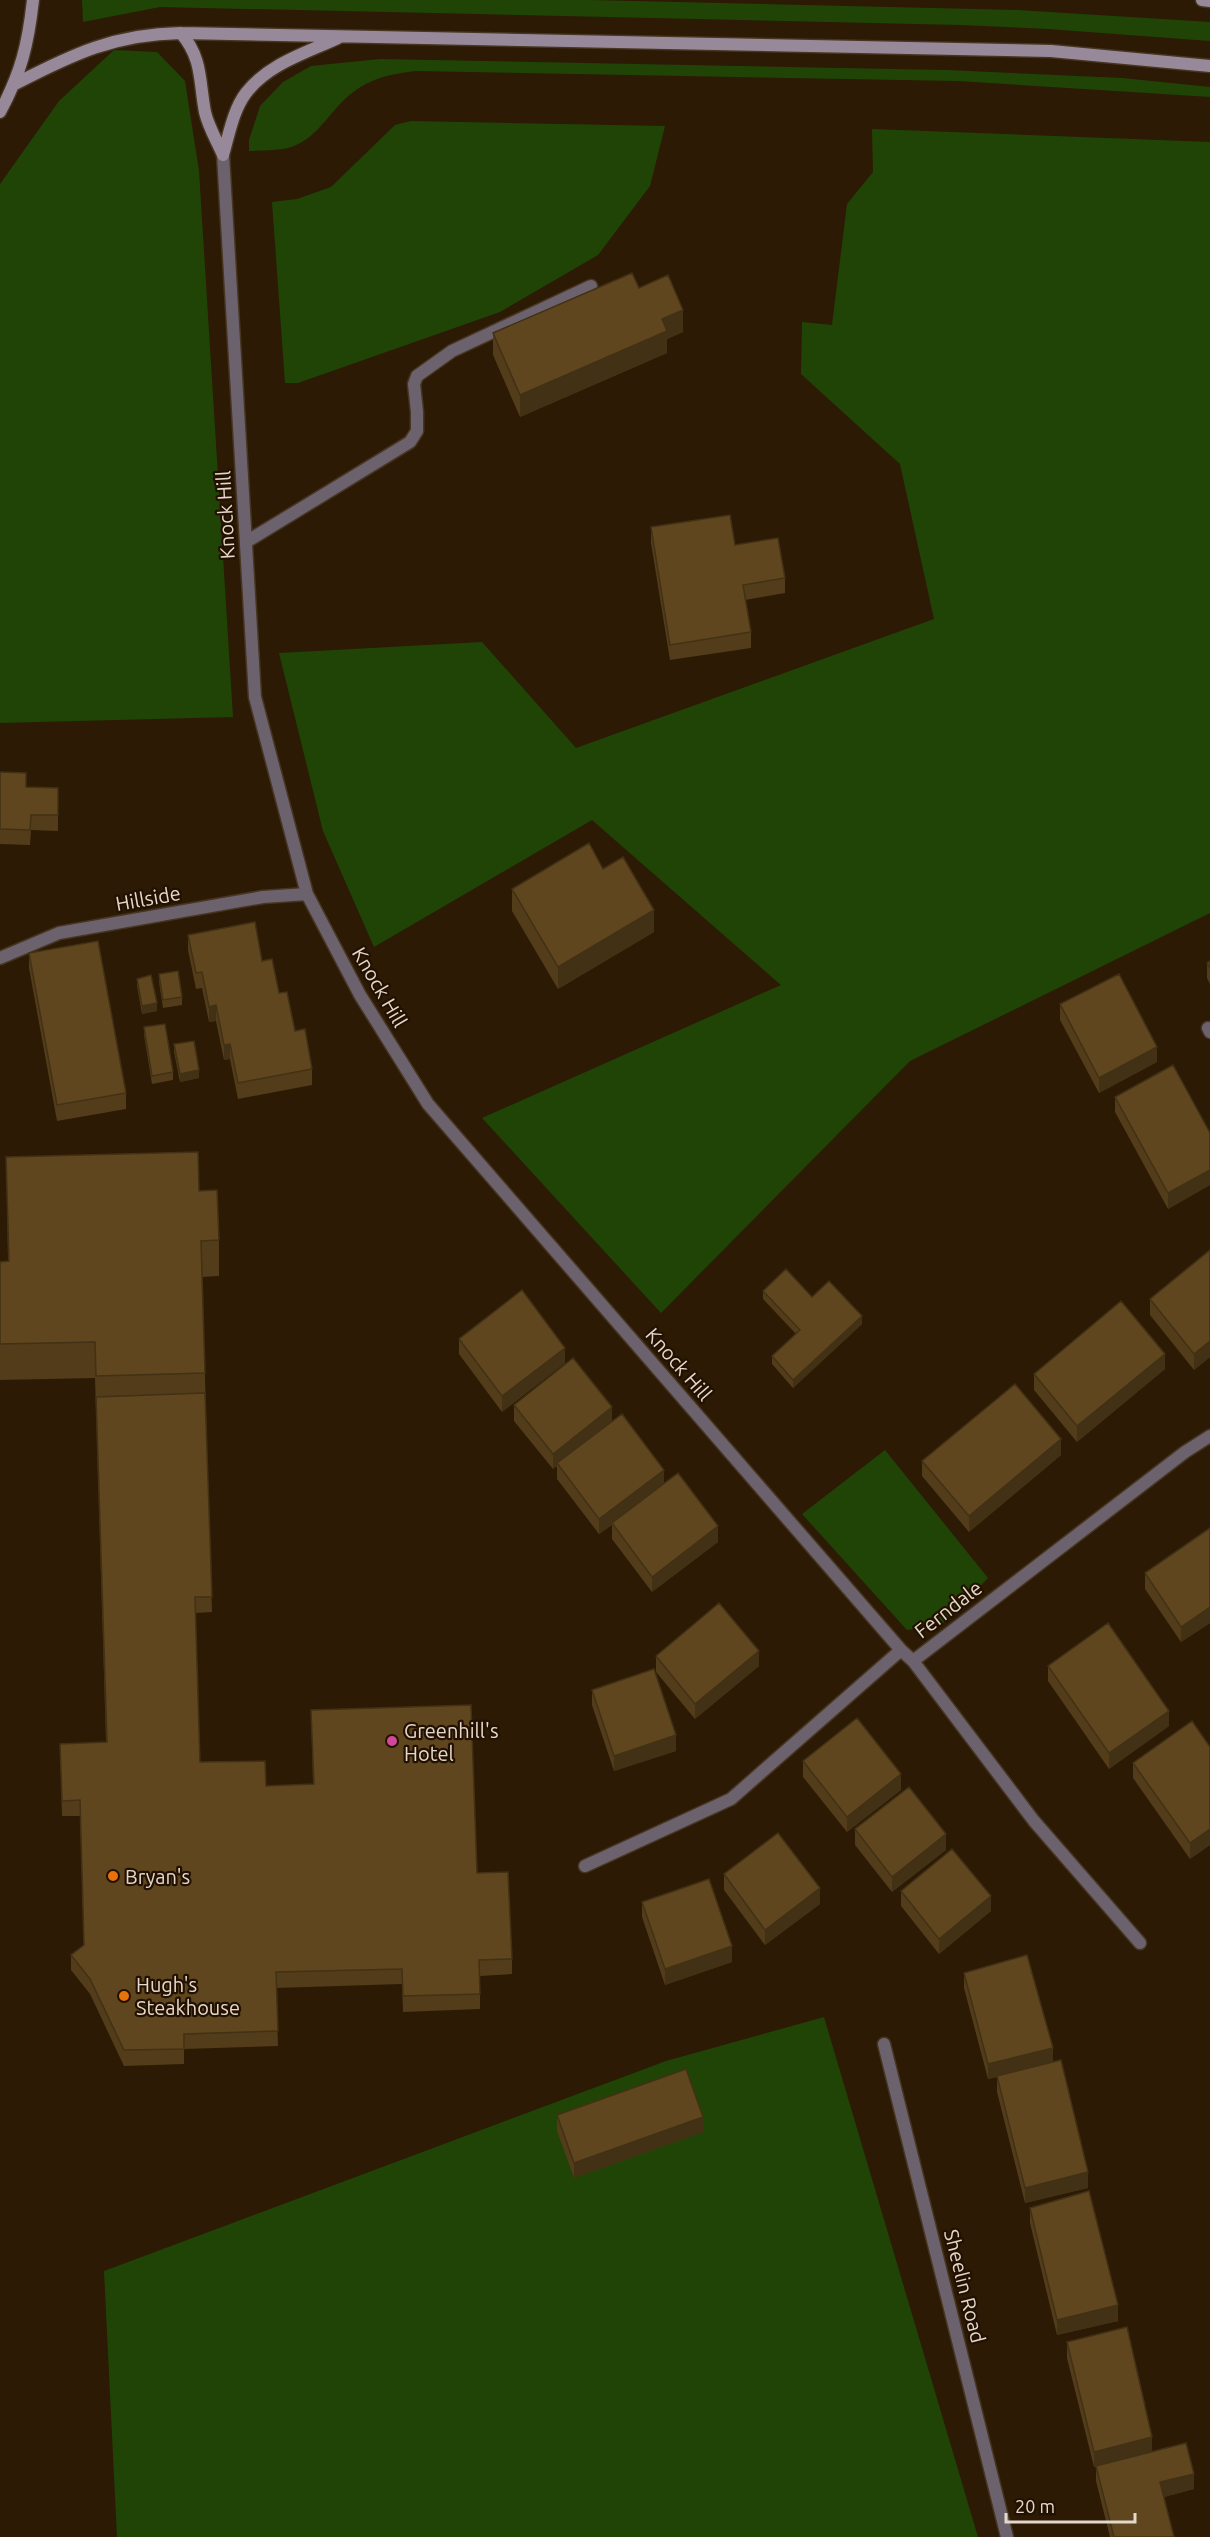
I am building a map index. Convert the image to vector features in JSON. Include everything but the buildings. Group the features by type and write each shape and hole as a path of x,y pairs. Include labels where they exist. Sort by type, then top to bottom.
{"street":[{"path":"0,112 15,84 28,41 33,0"},
{"path":"1202,0 1210,1"},
{"path":"15,84 71,55 116,40 153,33 1051,51 1210,66"},
{"path":"181,33 198,58 206,114 223,155"},
{"path":"223,155 234,116 245,94 269,70 339,37"},
{"name":"Knock Hill","path":"223,155 255,697 307,894 360,995 428,1104 901,1650 913,1661"},
{"path":"246,542 410,442 417,431 414,384 417,376 452,351 591,286"},
{"name":"Hillside","path":"0,958 59,933 263,897 307,894"},
{"name":"Ferndale","path":"1140,1943 1034,1821 913,1661 1185,1452 1210,1436"},
{"name":"Ferndale","path":"585,1866 730,1798 901,1650"},
{"name":"Sheelin Road","path":"884,2044 1007,2537"}],"green space":[{"path":"82,0 590,0 1017,10 1210,22 1210,41 961,25 160,7 83,22"},
{"path":"114,50 157,52 185,81 199,171 233,717 0,723 0,184 59,101"},
{"path":"380,59 947,70 1122,78 1210,87 1210,97 958,81 416,71 384,77 357,89 312,135 299,144 281,149 249,151 249,140 260,106 283,82 311,66"},
{"path":"411,121 665,126 650,186 598,255 500,312 298,383 285,383 272,202 297,199 331,187 395,125"},
{"path":"872,129 1210,142 1210,913 910,1061 661,1313 482,1118 781,985 592,820 374,947 323,831 279,653 482,642 576,748 934,619 900,464 801,374 802,322 832,325 847,204 873,172"},
{"path":"885,1450 988,1578 941,1625 907,1630 802,1514"},
{"path":"824,2017 978,2537 117,2537 104,2271 666,2061"}],"place":[{"name":"Greenhill's Hotel","path":"392,1741"},
{"name":"Bryan's","path":"113,1876"},
{"name":"Hugh's Steakhouse","path":"124,1996"}]}
